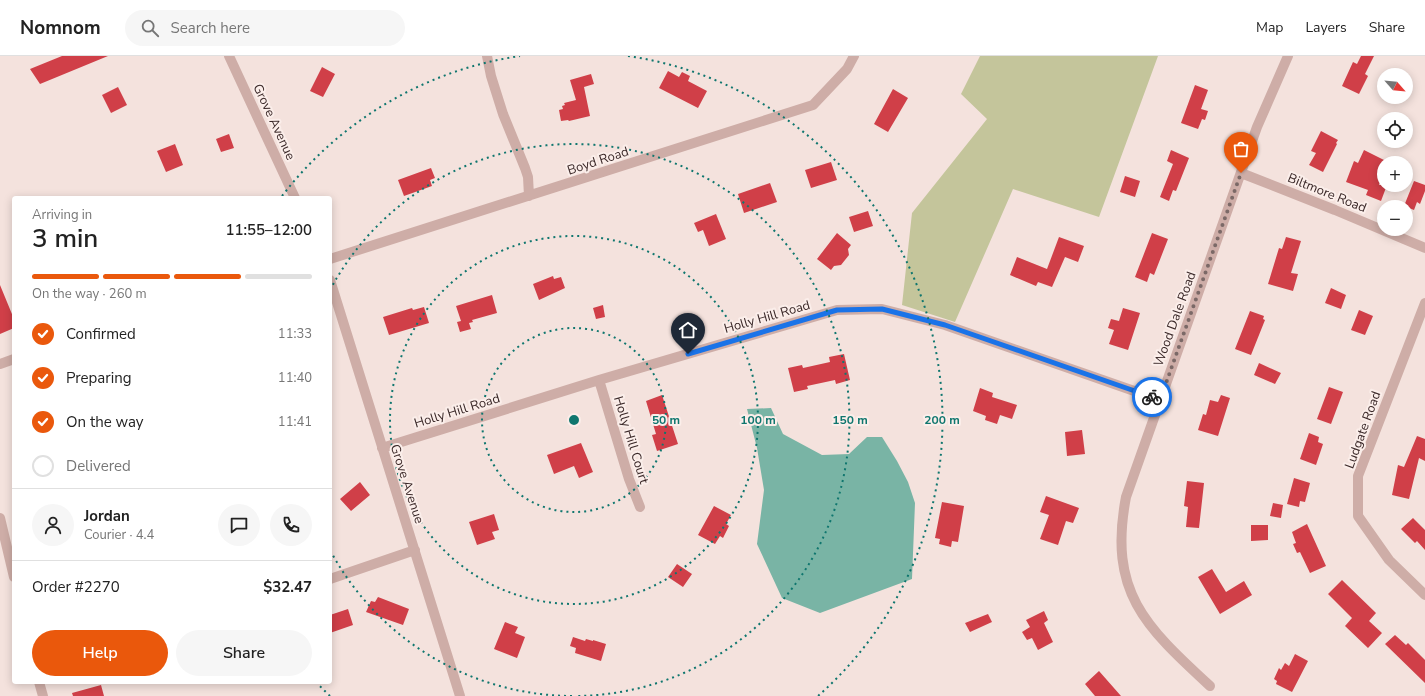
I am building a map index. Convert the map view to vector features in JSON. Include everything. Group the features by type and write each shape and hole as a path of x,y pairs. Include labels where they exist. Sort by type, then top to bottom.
{"street":[{"name":"Grove Avenue","path":"229,56 294,196"},
{"path":"487,56 491,76 503,114 528,177 529,196"},
{"name":"Boyd Road","path":"332,258 813,105 847,69 854,56"},
{"name":"Wood Dale Road","path":"1210,686 1169,648 1154,631 1141,612 1125,576 1121,540 1122,518 1126,496 1241,173 1258,127 1288,56"},
{"name":"Biltmore Road","path":"1241,173 1335,210 1425,248"},
{"name":"Grove Avenue","path":"332,286 460,696"},
{"name":"Ludgate Road","path":"1425,303 1358,476 1358,516 1389,560 1425,595"},
{"name":"Holly Hill Road","path":"382,448 600,380 837,310 882,309 945,325 1160,400"},
{"path":"0,364 12,360"},
{"name":"Holly Hill Court","path":"600,380 629,479 640,507"},
{"path":"0,518 12,569"},
{"path":"332,578 415,550"},
{"path":"40,684 43,696"}],"green space":[{"path":"980,56 1158,56 1099,217 1013,189 955,322 902,305 912,213 987,119 961,94"}],"water":[{"path":"771,408 783,434 822,455 849,454 867,437 882,437 908,482 915,503 912,579 820,613 782,598 757,544 764,490 757,448 747,409"}],"building":[{"path":"62,56 108,56 40,84 30,69"},
{"path":"1361,56 1374,56 1365,74 1368,76 1359,94 1342,86 1353,62 1357,64"},
{"path":"322,67 335,74 323,97 310,91"},
{"path":"668,71 679,77 682,72 690,76 688,81 707,91 698,108 659,88"},
{"path":"591,74 594,84 584,87 590,116 569,121 561,121 559,110 563,109 562,106 565,105 564,103 576,100 570,80"},
{"path":"1195,85 1208,90 1201,109 1208,111 1205,120 1202,119 1198,129 1181,123"},
{"path":"118,87 127,105 111,113 102,95"},
{"path":"893,89 908,98 888,132 874,124"},
{"path":"1321,131 1338,140 1323,172 1309,165 1316,153 1311,151"},
{"path":"229,134 234,148 221,152 216,139"},
{"path":"175,144 183,165 166,172 157,151"},
{"path":"1171,150 1189,158 1176,191 1173,190 1169,201 1160,197 1173,164 1167,161"},
{"path":"1364,150 1377,156 1377,192 1384,192 1381,200 1366,195 1368,190 1346,182 1354,161 1358,163"},
{"path":"831,162 837,180 811,188 805,170"},
{"path":"431,168 435,178 430,180 432,186 404,196 398,180"},
{"path":"1125,176 1140,181 1135,197 1120,192"},
{"path":"1414,181 1425,185 1425,191 1420,204 1417,202 1414,210 1413,200 1406,200 1410,192 1413,192"},
{"path":"770,183 777,202 744,213 738,194"},
{"path":"868,211 873,226 854,232 849,217"},
{"path":"716,214 726,239 709,246 703,230 698,232 694,223"},
{"path":"837,233 851,245 848,249 849,255 841,265 834,266 831,270 817,259"},
{"path":"1152,233 1168,239 1154,275 1150,273 1147,282 1135,277"},
{"path":"1059,237 1084,246 1078,262 1065,257 1052,287 1038,282 1036,286 1010,275 1017,257 1047,269"},
{"path":"1286,237 1301,241 1291,273 1298,274 1293,291 1268,284 1279,248 1282,249"},
{"path":"553,276 554,279 561,277 565,288 539,300 533,284"},
{"path":"0,285 12,314 12,329 0,334"},
{"path":"1331,288 1346,295 1341,309 1325,303"},
{"path":"492,295 497,313 472,320 473,322 469,323 471,329 460,332 457,322 461,321 456,306"},
{"path":"603,305 605,317 596,319 593,308"},
{"path":"424,307 429,323 389,335 383,317 412,308 413,310"},
{"path":"1123,308 1140,313 1128,350 1109,344 1114,330 1108,328 1111,319 1119,321"},
{"path":"1359,310 1373,316 1365,335 1351,330"},
{"path":"1250,311 1264,316 1263,319 1265,320 1251,355 1235,349"},
{"path":"844,354 850,380 836,384 835,380 807,386 808,389 794,392 788,368 802,365 803,368 830,362 829,357"},
{"path":"1259,363 1281,373 1275,384 1254,375"},
{"path":"1329,387 1343,392 1331,424 1317,419"},
{"path":"980,388 993,393 992,397 1017,405 1012,419 1000,415 997,424 985,420 986,416 973,411"},
{"path":"662,395 678,444 657,451 652,435 656,434 646,401"},
{"path":"1221,395 1230,398 1218,436 1198,430 1203,414 1206,415 1210,400 1218,402"},
{"path":"1082,430 1085,454 1067,456 1065,432"},
{"path":"1309,433 1319,437 1318,442 1323,444 1316,465 1300,459"},
{"path":"1417,436 1425,439 1425,461 1419,458 1409,499 1392,495 1398,465 1404,467"},
{"path":"581,443 593,472 579,478 574,466 554,474 547,455"},
{"path":"1294,478 1310,483 1305,502 1300,501 1299,507 1287,504"},
{"path":"1187,481 1204,483 1199,528 1186,527 1188,507 1184,506"},
{"path":"360,482 370,495 351,511 340,499"},
{"path":"1046,496 1079,508 1073,523 1066,521 1058,545 1040,539 1049,515 1040,512"},
{"path":"942,502 964,506 958,542 952,541 951,547 939,544 940,539 935,538"},
{"path":"1273,503 1283,505 1281,518 1270,516"},
{"path":"714,506 731,515 726,524 729,526 723,538 720,536 715,544 698,535"},
{"path":"494,514 499,530 492,532 495,539 477,545 469,522"},
{"path":"1413,518 1425,530 1425,550 1417,541 1415,543 1401,529"},
{"path":"1307,524 1326,566 1310,573 1300,552 1297,553 1293,544 1296,543 1292,532"},
{"path":"1251,525 1268,525 1268,540 1251,541"},
{"path":"677,564 692,574 683,587 668,577"},
{"path":"1212,569 1226,592 1244,581 1252,595 1220,614 1198,577"},
{"path":"1342,580 1376,613 1369,621 1382,633 1368,648 1345,626 1352,618 1328,594"},
{"path":"378,597 409,609 403,625 366,612 371,601 375,602"},
{"path":"348,609 353,625 332,632 332,614"},
{"path":"1044,611 1048,620 1044,623 1053,642 1038,650 1032,638 1027,640 1022,632 1030,627 1026,620"},
{"path":"988,614 992,622 970,632 965,623"},
{"path":"505,622 518,627 515,633 525,637 517,658 494,649"},
{"path":"1395,635 1406,645 1408,643 1425,660 1425,683 1385,644"},
{"path":"573,637 585,641 586,639 593,640 606,644 601,661 575,653 576,648 570,646"},
{"path":"1295,654 1308,661 1292,692 1276,684 1277,681 1274,679 1279,668 1281,670 1285,663 1289,666"},
{"path":"1099,671 1121,696 1095,696 1085,684"},
{"path":"101,685 104,696 73,696 72,693"}],"way so far":[{"path":"1152,397 1160,400 1241,173"}],"route":[{"path":"688,354 837,310 882,309 945,325 1152,397"}]}
